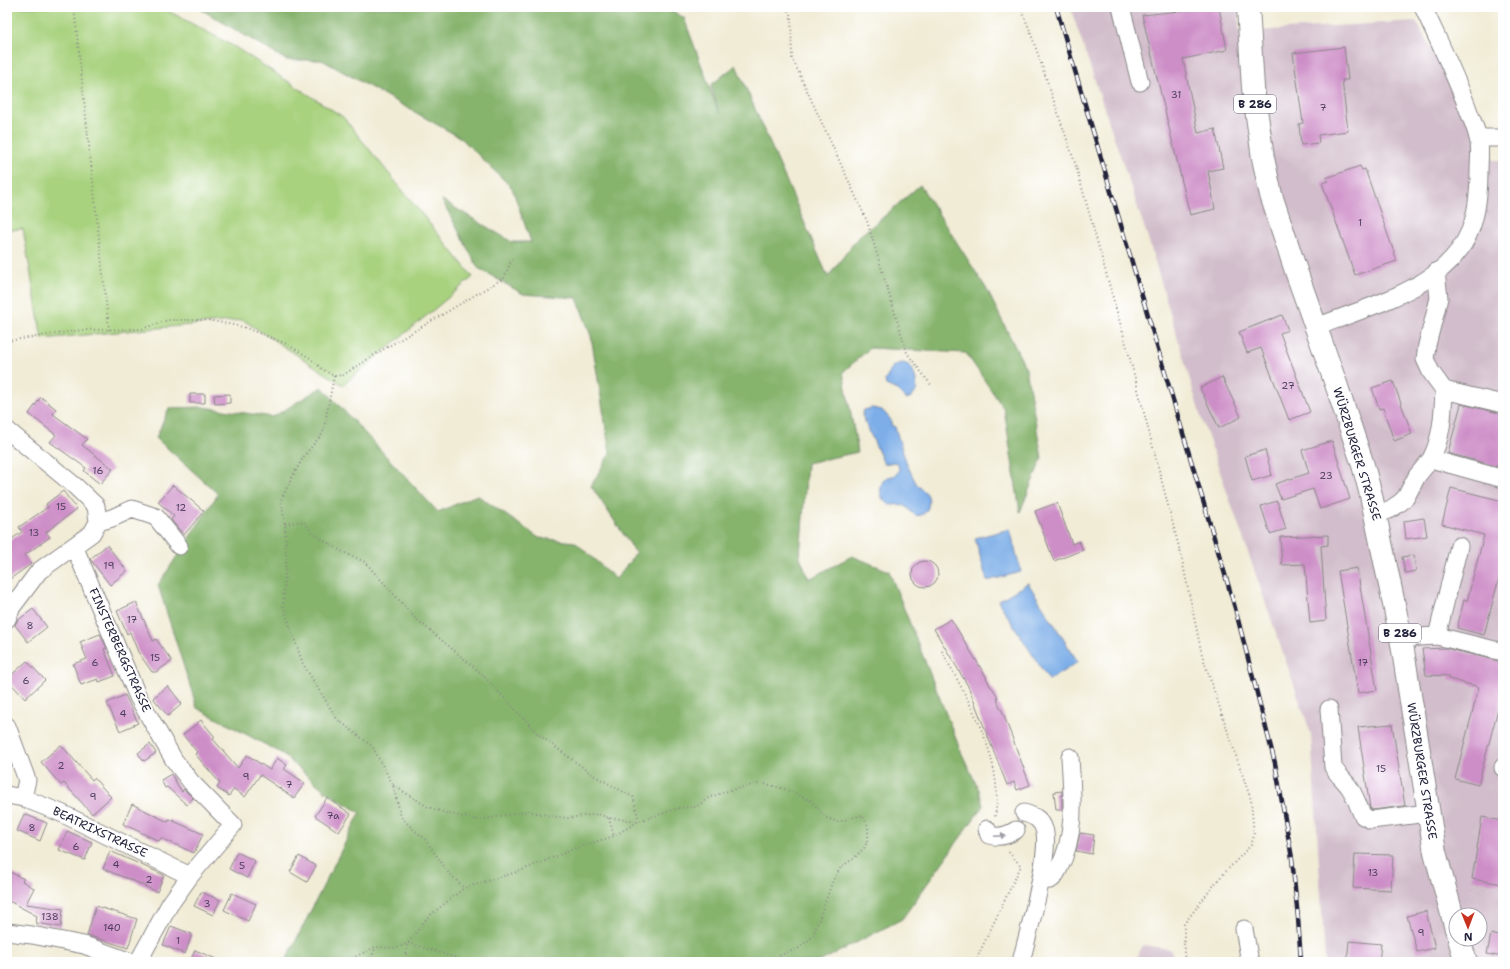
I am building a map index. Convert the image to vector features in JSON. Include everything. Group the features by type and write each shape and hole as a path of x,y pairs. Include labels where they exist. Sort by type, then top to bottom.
{"main road":[{"name":"WÜRZBURGER STRASSE","path":"1248,7 1253,88 1263,158 1271,195 1363,465 1376,515 1401,638 1435,852 1449,907"},
{"path":"1461,947 1466,962"}],"street":[{"path":"1121,7 1140,82"},
{"path":"1316,327 1369,308 1400,293 1436,272 1451,260 1465,242 1472,226 1479,187 1478,138 1464,98 1422,7"},
{"path":"1478,138 1503,138"},
{"path":"1376,515 1391,509 1406,497 1420,472 1431,459 1437,447 1443,416 1444,390 1431,372 1425,359 1439,298 1436,272"},
{"path":"1444,390 1503,404"},
{"path":"7,430 75,486 96,506 98,522 92,533 39,571 12,607 7,619"},
{"path":"1431,459 1500,478 1503,477"},
{"path":"98,522 112,518 132,509 156,517 179,546"},
{"name":"FINSTERBERGSTRASSE","path":"74,546 142,704 174,760 191,782 233,825 190,876 170,904 138,962"},
{"path":"1437,636 1458,546"},
{"path":"1401,638 1437,636 1503,652"},
{"path":"1329,709 1333,767 1337,774 1346,782 1352,791 1363,816 1371,820 1428,813"},
{"path":"7,726 27,780 15,797"},
{"path":"1041,880 1050,880 1054,877 1064,859 1068,845 1073,814 1070,757"},
{"name":"BEATRIXSTRASSE","path":"15,797 61,813 190,876"},
{"path":"1020,962 1041,880 1045,848 1045,831 1041,822 1033,816 1024,814"},
{"path":"991,823 989,835 994,837 1009,835 1016,830"},
{"path":"1244,929 1250,962"},
{"path":"7,932 32,935 84,945 131,962"}],"path":[{"path":"74,7 109,330"},
{"path":"786,7 791,16 792,58 868,222 907,353 931,384"},
{"path":"1020,7 1029,28 1075,163 1128,351 1179,547 1202,654 1251,800 1254,836 1251,845 1217,881 1184,924 1184,955 1186,962"},
{"path":"7,341 82,330 142,330 168,320 208,320 243,327 286,344 310,358 322,369 334,376 343,375 504,278 512,260"},
{"path":"334,376 324,433 304,456 288,483 281,500 286,560 283,606 303,664 337,719 372,746 393,785 401,817 412,829 424,838 448,872 464,888"},
{"path":"284,524 303,521 314,534 341,551 365,562 415,618 481,673 538,734 593,774 633,798 639,821"},
{"path":"942,651 972,708 990,754 997,781 997,808 991,823"},
{"path":"345,962 376,947 397,948 408,942 428,917 464,888 520,871 576,848 614,836 639,821 679,808 696,807 710,797 731,790 761,783 786,789 810,800 827,818 838,822 862,816 868,826 868,838 865,847 853,859 841,867 833,880 813,936 799,948 776,957 749,958 738,962"},
{"path":"393,785 428,807 446,813 478,820 529,811 568,818 598,814 609,818 639,821"},
{"path":"609,818 614,836"},
{"path":"975,962 1021,866 1014,856 1006,849"},
{"path":"404,962 408,942"},
{"path":"408,942 470,962"},
{"path":"370,962 376,947"}],"shaded area":[{"path":"1070,7 1239,7 1239,32 1416,21 1493,160 1503,160 1503,962 1325,962 1311,734 1200,414 1148,238"},
{"path":"1143,945 1170,949 1175,962 1135,962"}],"green space":[{"path":"7,7 161,7 235,47 343,117 473,277 343,385 243,320 42,339 23,229 7,230"},
{"path":"197,7 666,7 684,18 719,113 711,85 736,65 828,277 859,236 920,185 986,288 1026,369 1042,458 1020,512 1004,409 966,353 870,348 843,372 858,452 807,463 800,557 809,579 852,556 889,571 962,754 979,790 983,806 902,919 819,962 285,962 360,813 324,790 281,753 197,708 158,585 218,494 156,438 169,408 203,407 273,417 322,387 438,512 477,495 539,538 575,542 616,579 636,553 591,486 610,453 591,336 577,298 523,294 478,268 442,200 512,242 531,242 512,188 461,138 322,60 286,60"}],"water":[{"path":"901,363 907,364 911,367 917,386 913,395 906,399 897,390 886,385 885,381 893,366"},
{"path":"872,408 882,410 891,420 891,425 895,427 912,476 917,485 928,496 928,507 921,515 918,516 913,514 903,505 891,505 882,497 882,482 886,478 895,475 899,469 897,463 894,462 884,464 862,415 864,410"},
{"path":"1010,529 1021,572 987,581 975,538"},
{"path":"1028,583 1078,662 1049,680 998,601"}],"building":[{"path":"1219,7 1227,50 1183,59 1198,133 1215,129 1223,168 1208,171 1215,209 1190,215 1142,15"},
{"path":"1344,47 1348,80 1342,80 1348,131 1318,135 1319,143 1301,145 1299,124 1303,123 1293,53"},
{"path":"1360,166 1362,170 1365,169 1397,261 1355,275 1322,183 1328,181 1326,178"},
{"path":"1282,315 1288,330 1280,333 1310,412 1289,420 1261,348 1247,353 1239,332"},
{"path":"1222,377 1241,417 1219,428 1200,388"},
{"path":"1393,381 1412,434 1394,441 1383,408 1379,409 1372,388"},
{"path":"190,394 205,394 205,403 190,403"},
{"path":"230,394 230,403 215,404 214,395"},
{"path":"41,397 56,409 53,414 87,439 82,445 113,469 100,484 84,471 86,468 50,442 56,435 29,414"},
{"path":"1461,404 1503,414 1503,453 1499,467 1448,453"},
{"path":"1332,441 1350,499 1320,509 1313,489 1281,499 1275,484 1309,473 1302,450"},
{"path":"1265,450 1272,475 1252,481 1245,456"},
{"path":"173,485 204,511 184,535 171,520 174,516 158,502"},
{"path":"1451,488 1503,501 1503,563 1484,635 1457,628 1464,600 1467,601 1484,535 1442,524"},
{"path":"63,491 77,509 46,532 50,537 25,555 31,564 7,581 7,542 22,532 19,527 48,507 46,504"},
{"path":"1277,501 1286,529 1270,534 1261,506"},
{"path":"1057,503 1072,544 1079,541 1083,550 1054,561 1035,511"},
{"path":"1424,518 1427,536 1406,539 1404,521"},
{"path":"1328,535 1328,545 1321,546 1326,621 1310,623 1305,564 1282,565 1280,537"},
{"path":"107,545 127,571 110,585 90,559"},
{"path":"1414,555 1416,571 1405,573 1402,557"},
{"path":"925,561 934,565 938,574 934,583 925,587 916,583 912,574 916,565"},
{"path":"1357,568 1377,690 1358,693 1338,571"},
{"path":"136,602 153,641 156,639 172,661 156,672 152,672 138,652 130,632 127,634 117,611"},
{"path":"33,609 47,627 28,642 15,625 17,621"},
{"path":"951,619 985,675 990,686 997,695 998,703 1030,785 1017,790 1014,782 1007,785 968,686 934,629"},
{"path":"100,634 107,648 104,649 115,676 99,682 98,679 81,685 73,664 87,659 80,642"},
{"path":"1445,648 1503,662 1503,690 1478,785 1455,779 1479,687 1449,679 1450,676 1426,675 1422,649"},
{"path":"27,661 45,680 25,699 7,679"},
{"path":"168,686 182,704 168,716 153,698"},
{"path":"125,695 138,723 120,731 107,703"},
{"path":"201,720 215,737 213,739 238,768 247,755 270,770 277,758 287,765 284,769 305,783 294,798 260,775 245,797 234,789 229,796 217,788 220,783 195,754 197,752 183,735"},
{"path":"1392,724 1405,806 1373,810 1370,808 1358,727"},
{"path":"150,744 156,753 144,761 138,753"},
{"path":"61,745 92,780 94,778 111,797 92,814 64,783 61,785 41,762"},
{"path":"171,774 182,792 184,789 193,798 187,805 167,787 165,788 161,780"},
{"path":"1062,791 1062,810 1056,810 1054,792"},
{"path":"327,798 351,814 339,832 315,816"},
{"path":"132,804 168,822 169,819 203,834 194,853 161,838 159,841 123,824"},
{"path":"24,814 47,823 40,841 17,831"},
{"path":"1482,817 1503,821 1503,884 1472,879"},
{"path":"67,831 92,842 85,860 59,850"},
{"path":"1080,833 1094,835 1092,854 1076,851"},
{"path":"110,851 164,875 157,892 103,869"},
{"path":"237,852 255,861 247,878 229,869"},
{"path":"1355,854 1393,855 1391,890 1353,888"},
{"path":"299,856 316,866 307,882 290,872"},
{"path":"10,872 24,879 22,881 34,888 26,904 63,909 61,927 36,923 37,916 7,900 7,878"},
{"path":"201,892 220,900 213,915 194,906"},
{"path":"232,893 256,904 248,921 224,910"},
{"path":"96,906 137,919 128,948 87,935"},
{"path":"1426,911 1435,948 1417,952 1407,916"},
{"path":"171,926 192,934 185,954 163,945"},
{"path":"1491,934 1503,937 1503,957 1487,954"},
{"path":"1349,941 1381,944 1379,962 1347,962"},
{"path":"195,950 223,962 190,962"}],"railway":[{"path":"1056,7 1235,608 1275,763 1292,858 1301,962"}]}
